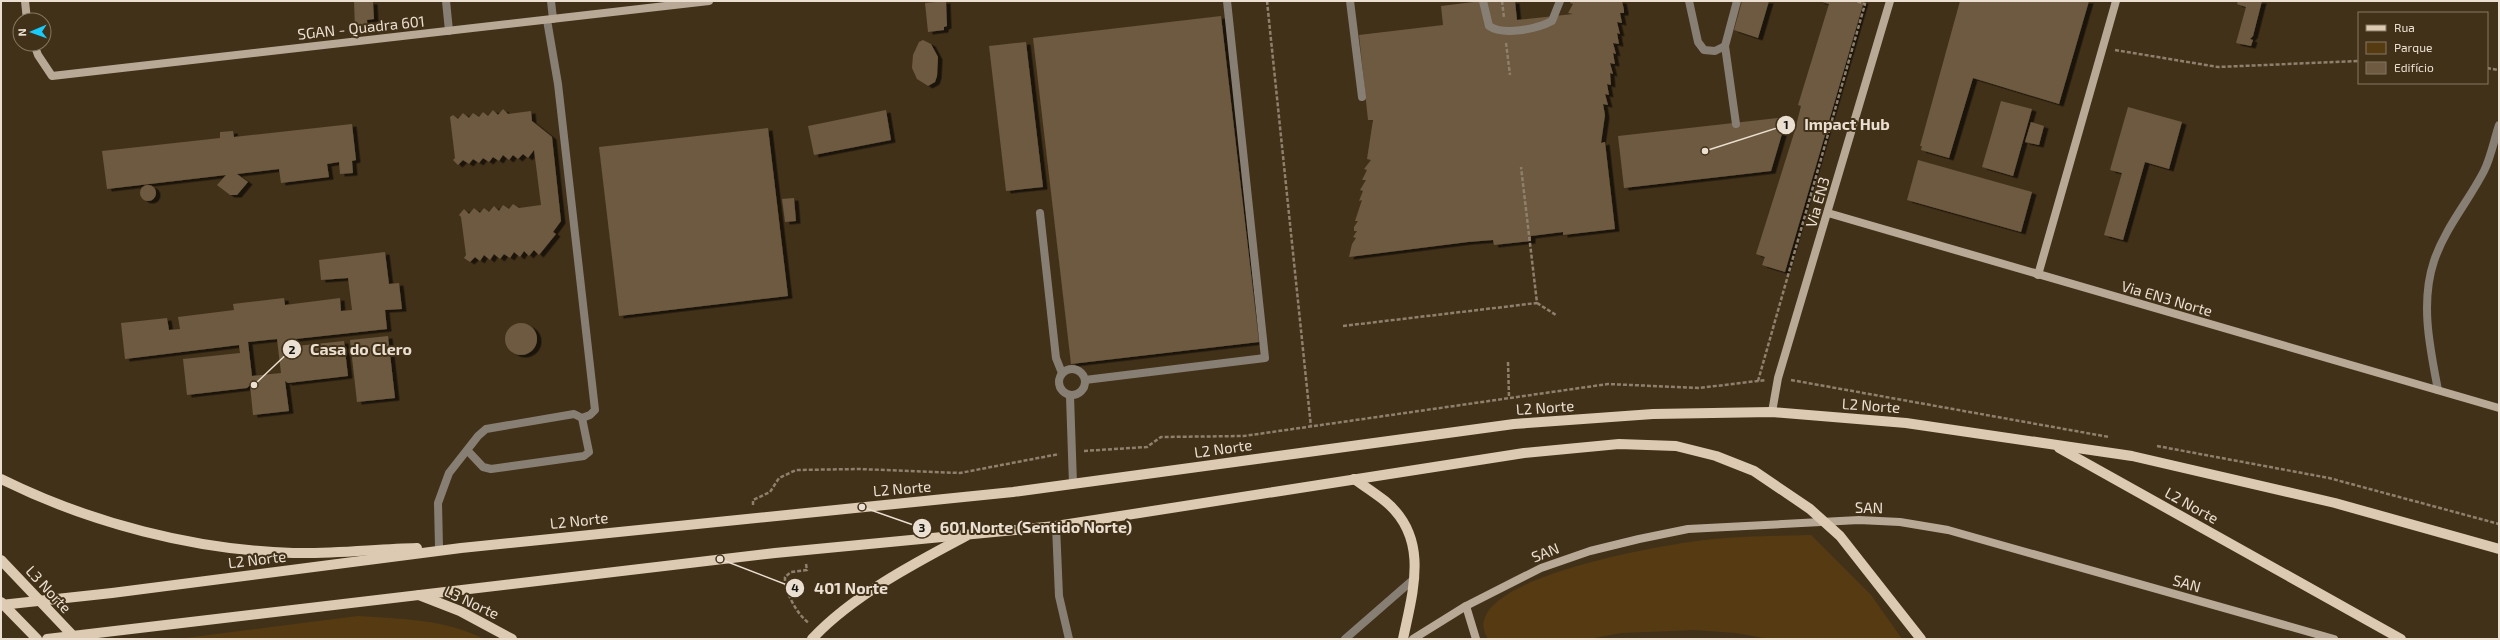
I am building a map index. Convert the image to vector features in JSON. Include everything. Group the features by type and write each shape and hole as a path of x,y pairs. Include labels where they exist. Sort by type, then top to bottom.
{"main road":[{"name":"L2 Norte","path":"1,603 112,593 461,548 1005,493 1514,424 1653,414 1772,412 1906,423 2053,444 2401,639"},
{"path":"47,639 417,594 775,553 1056,526 1524,454 1619,444 1676,446 1716,456 1754,471 1810,509 1840,536 1921,639"},
{"path":"2053,444 2132,456 2221,475 2335,502 2499,549"},
{"path":"1,479 36,496 82,513 142,530 229,548 294,553 439,547 461,548"},
{"path":"1354,479 1385,501 1401,518 1416,559 1416,577 1403,639"},
{"path":"812,639 822,629 859,601 912,564 972,533"},
{"name":"L3 Norte","path":"1,560 76,639"},
{"name":"L3 Norte","path":"417,594 460,611 512,639"},
{"path":"1,603 37,639"}],"street":[{"path":"24,1 26,12"},
{"path":"446,1 449,31"},
{"path":"439,547 438,503 449,473 478,436 486,429 574,414 582,418 590,415 595,410 550,20 551,1"},
{"name":"SGAN - Quadra 601","path":"37,52 52,76 709,1"},
{"path":"1085,380 1266,358 1227,1"},
{"path":"1350,1 1362,97"},
{"path":"1483,1 1489,26 1496,30 1538,28 1552,21 1560,1"},
{"path":"1689,1 1698,42 1704,50 1715,51 1725,46"},
{"path":"1736,124 1725,46 1737,1"},
{"name":"Via EN3","path":"1772,412 1778,378 1890,1"},
{"path":"2038,275 2116,1"},
{"path":"2438,390 2429,340 2427,297 2434,262 2452,221 2485,170 2499,125"},
{"path":"1040,213 1056,358 1062,373 1058,384 1064,394 1070,396 1081,392 1085,380"},
{"name":"Via EN3 Norte","path":"1828,213 2499,408"},
{"path":"1062,373 1073,369 1078,371 1085,380"},
{"path":"1070,396 1073,484"},
{"path":"468,450 483,467 491,469 584,456 589,452 582,418"},
{"name":"SAN","path":"1413,639 1466,606 1541,568 1590,551 1639,538 1688,529 1859,520 1900,522 1948,530 2334,639"},
{"path":"1056,526 1059,596 1069,639"},
{"path":"1345,639 1416,577"},
{"path":"1466,606 1476,639"}],"path":[{"path":"1267,1 1311,427"},
{"path":"1758,381 1865,4 1856,1"},
{"path":"2103,48 2218,67 2358,61"},
{"path":"2488,68 2499,70"},
{"path":"1521,167 1537,303"},
{"path":"1343,326 1537,303 1556,315"},
{"path":"1508,362 1509,398"}],"green space":[{"path":"1811,535 1871,595 1902,639 1770,639 1736,633 1695,630 1621,633 1589,639 1488,639 1485,617 1502,598 1533,581 1573,567 1658,547 1714,539"},
{"path":"358,616 422,621 454,627 484,639 177,639"}],"building":[{"path":"354,1 373,2 374,19 367,20 368,30 355,30"},
{"path":"946,1 947,26 944,27 944,30 928,32 925,3"},
{"path":"1482,1 1515,1 1517,20 1573,14 1568,13 1573,4 1570,3 1571,1 1622,1 1624,13 1620,13 1622,23 1617,22 1620,34 1617,33 1619,44 1613,43 1616,54 1613,53 1615,64 1610,63 1613,74 1610,73 1611,85 1607,84 1609,95 1605,94 1608,105 1603,104 1605,115 1601,143 1605,142 1615,229 1563,235 1563,232 1531,236 1531,241 1494,245 1493,240 1468,242 1349,257 1352,244 1356,238 1353,237 1357,231 1354,231 1354,227 1358,221 1355,221 1362,200 1359,201 1363,191 1360,190 1366,180 1362,180 1367,170 1364,169 1371,160 1367,159 1373,120 1368,120 1359,35 1443,25 1441,6"},
{"path":"1742,1 1769,1 1758,38 1734,30"},
{"path":"1819,1 1864,1 1785,272 1762,265 1765,257 1756,254 1795,130 1801,106 1798,105 1829,4"},
{"path":"1960,1 2089,1 2059,104 1973,78 1949,158 1921,150 1922,146 1920,146"},
{"path":"2238,1 2262,1 2253,36 2250,39 2253,40 2251,46 2236,43 2246,7 2237,4"},
{"path":"1221,16 1259,342 1071,364 1033,38"},
{"path":"923,40 931,44 938,57 937,76 935,82 928,86 917,79 912,68 913,55 919,42"},
{"path":"1026,42 1043,187 1006,191 989,46"},
{"path":"2001,101 2032,109 2013,176 1982,167"},
{"path":"2128,107 2182,122 2169,169 2145,162 2123,240 2104,235 2122,173 2110,170"},
{"path":"503,109 508,114 531,111 532,121 552,137 561,221 553,232 556,234 539,255 534,250 529,256 524,251 520,257 514,252 510,258 504,254 500,259 494,254 490,260 484,255 480,261 475,257 470,262 464,258 466,255 461,217 459,215 464,209 469,214 474,208 480,213 484,208 489,212 494,206 499,211 503,205 509,209 513,204 519,208 541,205 534,150 528,158 523,154 518,159 513,155 509,160 503,155 499,161 493,157 489,162 483,158 479,163 473,159 469,164 463,160 458,165 453,160 455,158 450,117 453,115 458,119 463,113 469,118 473,113 479,117 483,112 488,116 493,110 498,115"},
{"path":"886,110 891,140 814,155 808,126"},
{"path":"1787,117 1771,171 1624,188 1618,136"},
{"path":"2031,122 2044,126 2039,145 2025,142"},
{"path":"352,124 356,160 352,161 353,173 340,174 339,162 327,164 329,177 281,183 279,169 237,174 248,182 237,195 230,195 217,185 226,175 107,189 102,151 220,138 220,132 233,131 234,137"},
{"path":"768,128 788,296 619,316 599,147"},
{"path":"1918,160 2032,192 2021,232 1907,200"},
{"path":"145,185 151,185 156,190 154,199 151,201 145,201 140,196 140,190"},
{"path":"794,198 796,221 785,222 782,199"},
{"path":"385,252 389,284 399,283 402,309 385,310 387,329 286,340 287,347 344,341 348,376 288,383 285,381 289,411 253,415 250,385 247,388 187,395 183,359 240,353 239,345 125,359 121,323 167,318 169,330 180,329 178,317 234,310 233,304 284,298 285,305 340,298 341,311 352,310 348,278 321,280 319,260","holes":["277,339 281,373 252,376 248,342"]},
{"path":"518,323 524,323 534,330 537,339 536,345 530,352 524,355 518,355 508,348 505,342 505,336 512,326"},
{"path":"388,336 395,398 357,402 350,340"}],"place":[{"name":"Impact Hub","path":"1705,151"},
{"name":"Casa do Clero","path":"254,385"},
{"name":"601 Norte (Sentido Norte)","path":"862,507"},
{"name":"401 Norte","path":"720,559"}]}
